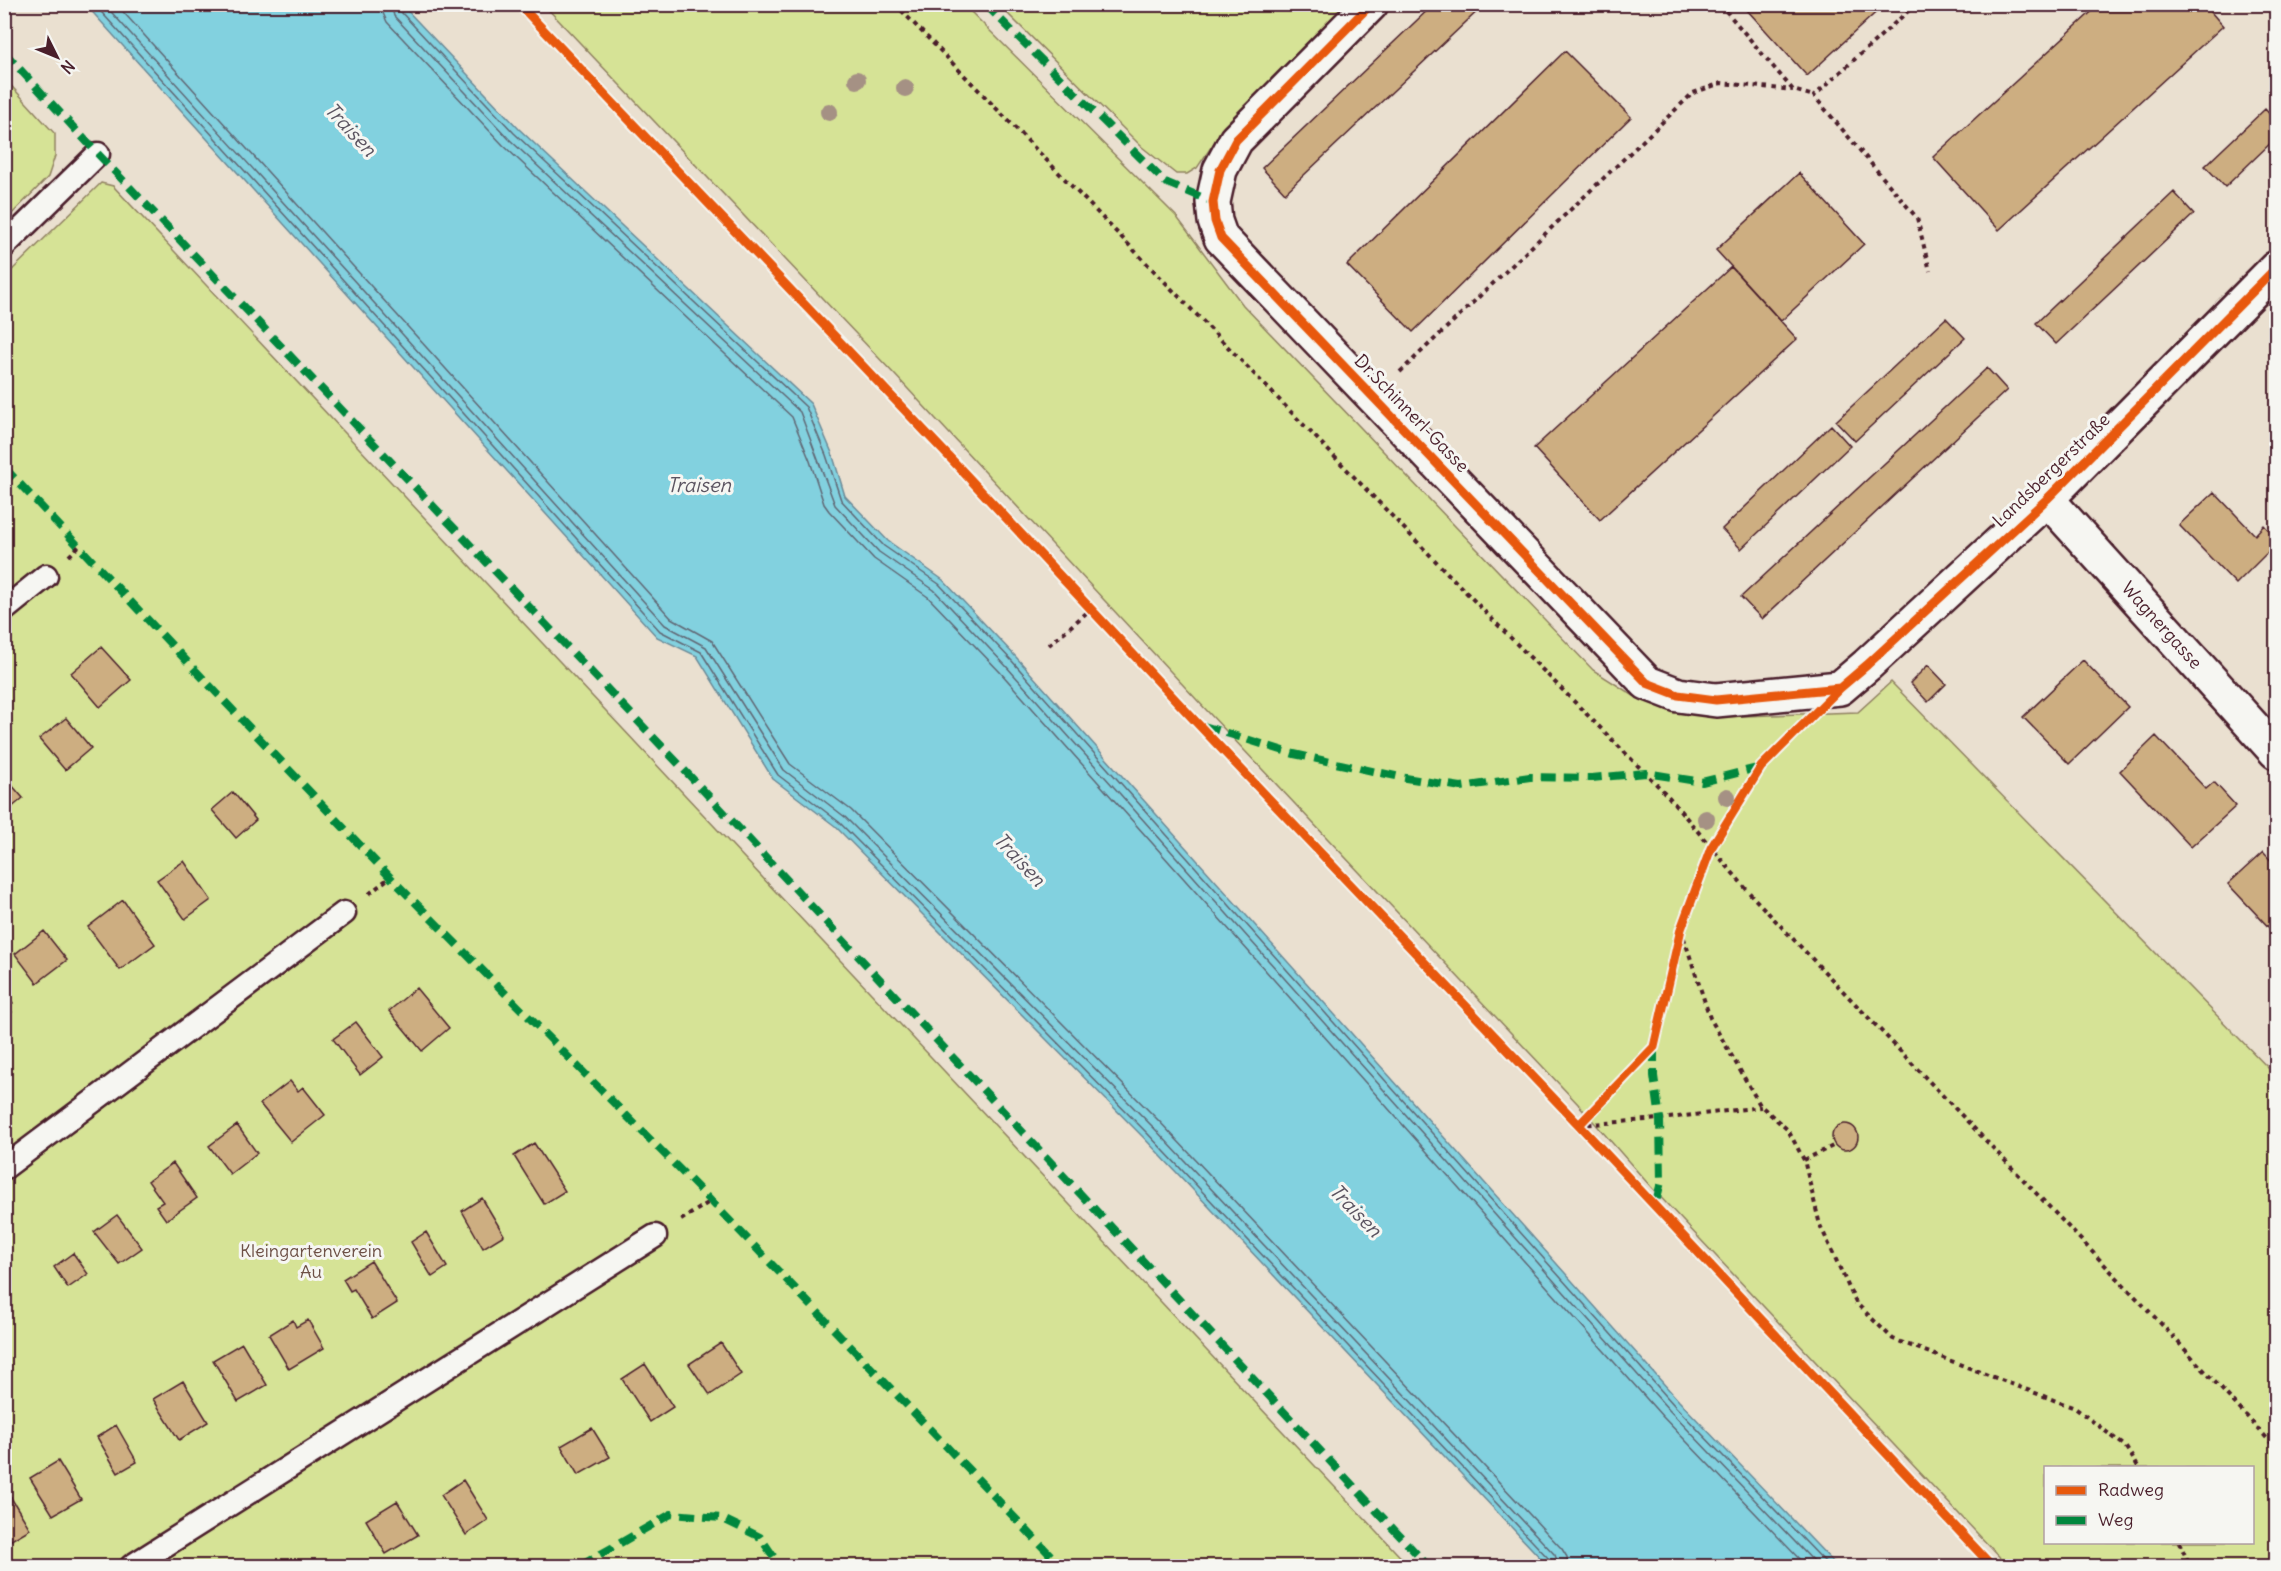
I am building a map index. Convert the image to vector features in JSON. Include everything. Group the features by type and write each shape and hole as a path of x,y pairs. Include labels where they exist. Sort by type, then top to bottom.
{"street":[{"name":"Dr.Schinnerl-Gasse","path":"1371,4 1236,140 1220,170 1212,202 1221,238 1647,683 1678,695 1716,700 1839,688"},
{"name":"Landsbergerstraße","path":"1839,688 2047,500 2277,268"},
{"name":"Wagnergasse","path":"2047,500 2277,752"}],"lane":[{"path":"4,246 98,154"},
{"path":"4,610 45,576"},
{"path":"4,1168 344,913"},
{"path":"132,1566 655,1236"}],"path":[{"path":"895,4 1491,620 1668,796 1753,897 2277,1448"},
{"path":"1720,4 1793,90"},
{"path":"1814,96 1916,4"},
{"path":"1374,397 1693,93 1721,83 1793,90 1814,96 1917,218 1930,271"},
{"path":"1049,645 1091,609"},
{"path":"1681,929 1710,1018 1762,1107 1788,1130 1804,1160 1820,1225 1856,1303 1893,1339 2075,1408 2125,1446 2138,1466"},
{"path":"1579,1125 1660,1119 1762,1107"},
{"path":"1804,1160 1834,1145"},
{"path":"2180,1544 2190,1566"}],"green space":[{"path":"544,5 964,5 1176,216 1243,305 1593,670 1634,696 1675,710 1715,717 1858,712 1891,682 2276,1076 2276,1566 2008,1566 1651,1187 1578,1104 1210,714 895,375"},
{"path":"999,5 1347,5 1226,125 1197,168 1187,174 1176,174 1142,147"},
{"path":"5,79 55,134 55,156 48,177 5,221"},
{"name":"Kleingartenverein Au","path":"101,183 113,186 1409,1566 5,1566 5,277"}],"water":[{"name":"Traisen","path":"86,5 402,5 519,129 811,404 832,453 845,496 888,541 943,580 1016,657 1679,1401 1837,1566 1548,1566 1144,1138 835,826 773,779 697,656 657,637"}],"building":[{"path":"1434,4 1485,4 1285,193 1262,168"},
{"path":"1753,4 1885,4 1807,76 1747,10"},
{"path":"2100,4 2204,4 2223,26 1999,230 1933,157"},
{"path":"1565,51 1631,117 1413,332 1347,265"},
{"path":"2265,109 2276,121 2276,138 2225,187 2205,166"},
{"path":"1799,173 1864,244 1781,321 1716,250"},
{"path":"2174,192 2194,214 2056,344 2036,323"},
{"path":"1731,267 1797,339 1600,520 1534,448"},
{"path":"1946,318 1965,338 1855,441 1836,421"},
{"path":"1987,368 2007,390 1762,619 1741,597"},
{"path":"1831,425 1850,446 1741,549 1722,529"},
{"path":"2214,492 2255,535 2264,525 2276,538 2276,544 2236,584 2179,525"},
{"path":"101,647 131,680 100,707 71,673"},
{"path":"2083,660 2128,707 2069,764 2023,717"},
{"path":"1928,665 1946,684 1928,702 1910,683"},
{"path":"66,718 91,748 65,770 39,739"},
{"path":"2156,736 2206,789 2214,782 2236,806 2191,847 2120,771"},
{"path":"4,776 23,798 4,814"},
{"path":"233,792 256,820 236,838 212,810"},
{"path":"2263,852 2276,866 2276,935 2228,884"},
{"path":"184,861 211,900 185,919 157,880"},
{"path":"123,900 155,944 120,970 88,927"},
{"path":"44,931 67,960 37,983 15,954"},
{"path":"416,988 449,1028 422,1051 389,1011"},
{"path":"4,992 13,1003 8,1006 12,1012 4,1018"},
{"path":"356,1022 383,1057 360,1075 333,1039"},
{"path":"290,1081 298,1091 303,1087 325,1115 291,1142 260,1104"},
{"path":"1845,1124 1854,1128 1858,1137 1854,1146 1845,1150 1836,1146 1832,1137 1836,1128"},
{"path":"237,1125 257,1153 230,1174 209,1146"},
{"path":"534,1143 565,1191 544,1204 514,1156"},
{"path":"173,1163 197,1198 166,1220 156,1206 163,1202 148,1181"},
{"path":"482,1198 504,1235 483,1248 462,1211"},
{"path":"117,1215 142,1248 119,1264 94,1232"},
{"path":"426,1232 447,1267 432,1277 411,1242"},
{"path":"73,1253 88,1274 68,1288 54,1267"},
{"path":"371,1261 397,1303 372,1319 354,1289 350,1291 343,1279"},
{"path":"293,1320 296,1327 308,1320 324,1348 289,1369 269,1335"},
{"path":"242,1343 267,1385 238,1402 213,1360"},
{"path":"721,1343 741,1374 710,1395 689,1364"},
{"path":"645,1364 673,1407 650,1422 622,1379"},
{"path":"183,1381 208,1422 179,1440 153,1399"},
{"path":"116,1425 137,1462 118,1473 97,1437"},
{"path":"592,1428 610,1457 578,1475 561,1446"},
{"path":"58,1461 81,1499 53,1515 30,1478"},
{"path":"463,1480 488,1520 466,1535 441,1495"},
{"path":"7,1491 30,1529 8,1542 4,1536 4,1492"},
{"path":"397,1501 418,1535 386,1554 366,1520"}],"marked path":[{"path":"985,4 1165,182 1213,202"},
{"path":"4,52 98,154 674,759 1428,1566"},
{"path":"4,467 390,877 711,1201 1061,1566"},
{"path":"1204,726 1294,754 1400,777 1461,787 1530,777 1592,778 1646,773 1702,782 1761,767"},
{"path":"1654,1047 1654,1076 1660,1119 1661,1182 1655,1206"},
{"path":"580,1566 671,1514 721,1518 760,1537 780,1566"}],"cycle path":[{"path":"519,4 954,462 1992,1566"},
{"path":"1371,4 1236,140 1220,170 1213,202 1215,221 1221,238 1647,683 1678,695 1716,700 1840,688"},
{"path":"1579,1125 1654,1047 1681,929 1711,848 1761,767 1840,688 2047,499 2276,268"}]}
